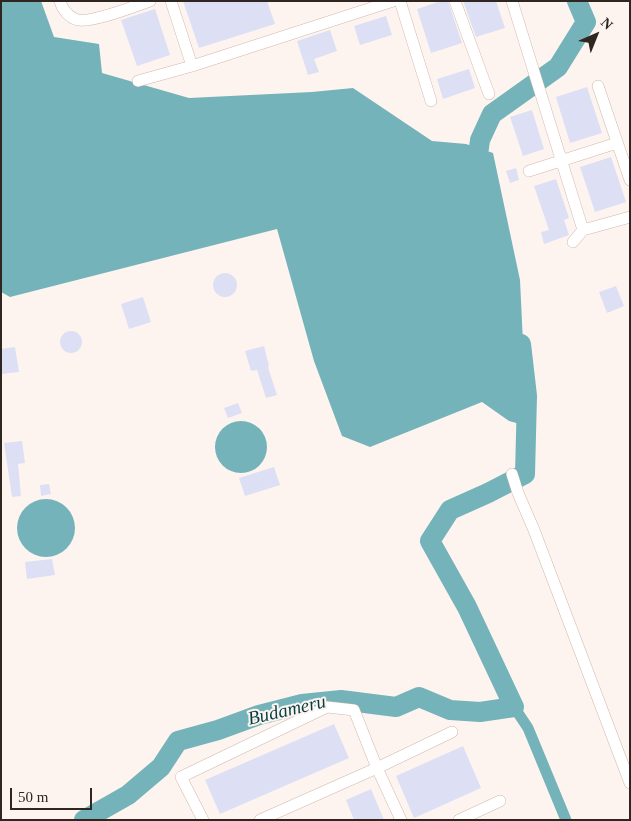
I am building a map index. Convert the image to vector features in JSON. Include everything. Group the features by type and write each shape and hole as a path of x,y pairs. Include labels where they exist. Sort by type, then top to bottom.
{"street":[{"path":"60,1 61,7 68,15 78,20 90,20 150,1"},
{"path":"170,1 192,66"},
{"path":"138,81 192,66 393,1"},
{"path":"400,1 431,101"},
{"path":"455,1 489,94"},
{"path":"512,1 583,230"},
{"path":"598,86 630,180"},
{"path":"529,171 617,144"},
{"path":"573,242 583,230 630,217"},
{"path":"512,474 630,783"},
{"path":"203,820 181,777 327,707 354,710 377,768 401,820"},
{"path":"260,820 452,732"},
{"path":"459,820 500,801"}],"water":[{"path":"1,1 41,1 54,37 99,44 102,73 189,98 353,88 432,141 466,144 493,153 520,280 527,426 509,421 482,402 370,447 342,436 314,361 277,229 10,297 1,292"},
{"path":"241,421 255,425 263,433 267,447 263,461 255,469 241,473 227,469 219,461 215,447 219,433 227,425"},
{"path":"46,499 62,504 70,512 75,528 70,544 62,552 46,557 30,552 22,544 17,528 22,512 30,504"}],"building":[{"path":"183,1 267,1 275,24 199,48"},
{"path":"441,1 448,1 462,43 431,53 417,9"},
{"path":"463,1 496,1 505,28 476,37"},
{"path":"155,9 170,55 137,66 121,20"},
{"path":"386,16 392,35 360,45 354,26"},
{"path":"330,30 337,51 314,59 319,72 308,75 297,41"},
{"path":"469,69 475,88 443,99 437,79"},
{"path":"587,87 602,133 570,143 556,97"},
{"path":"532,110 544,149 523,156 510,117"},
{"path":"611,157 626,202 595,212 580,167"},
{"path":"516,168 519,180 510,183 506,171"},
{"path":"556,179 569,218 564,220 569,235 544,244 541,232 549,230 534,186"},
{"path":"225,273 233,277 237,285 233,293 225,297 217,293 213,285 217,277"},
{"path":"616,286 624,306 607,313 599,292"},
{"path":"143,297 151,322 129,329 121,304"},
{"path":"71,331 79,334 82,342 79,350 71,353 63,350 60,342 63,334"},
{"path":"264,346 268,367 277,395 266,398 257,370 251,371 245,351"},
{"path":"15,347 19,372 1,374 1,349"},
{"path":"238,403 242,413 228,418 224,408"},
{"path":"22,441 25,463 18,464 21,496 12,497 4,443"},
{"path":"274,467 280,485 245,496 239,478"},
{"path":"49,484 51,494 41,496 40,485"},
{"path":"52,559 55,575 27,579 25,562"},
{"path":"334,724 349,758 220,814 205,780"},
{"path":"463,746 481,788 414,818 396,776"},
{"path":"371,789 384,820 354,820 346,800"}],"waterway":[{"path":"486,173 478,155 480,140 492,114 558,67 586,22 577,1"},
{"name":"Budameru","path":"84,820 128,795 161,767 178,741 218,730 259,715 302,704 341,700 396,707 419,697 450,710 480,712 514,707 467,607 430,541 450,510 525,474 527,396 521,344"},
{"name":"Budameru","path":"514,707 528,728 566,820"}]}
